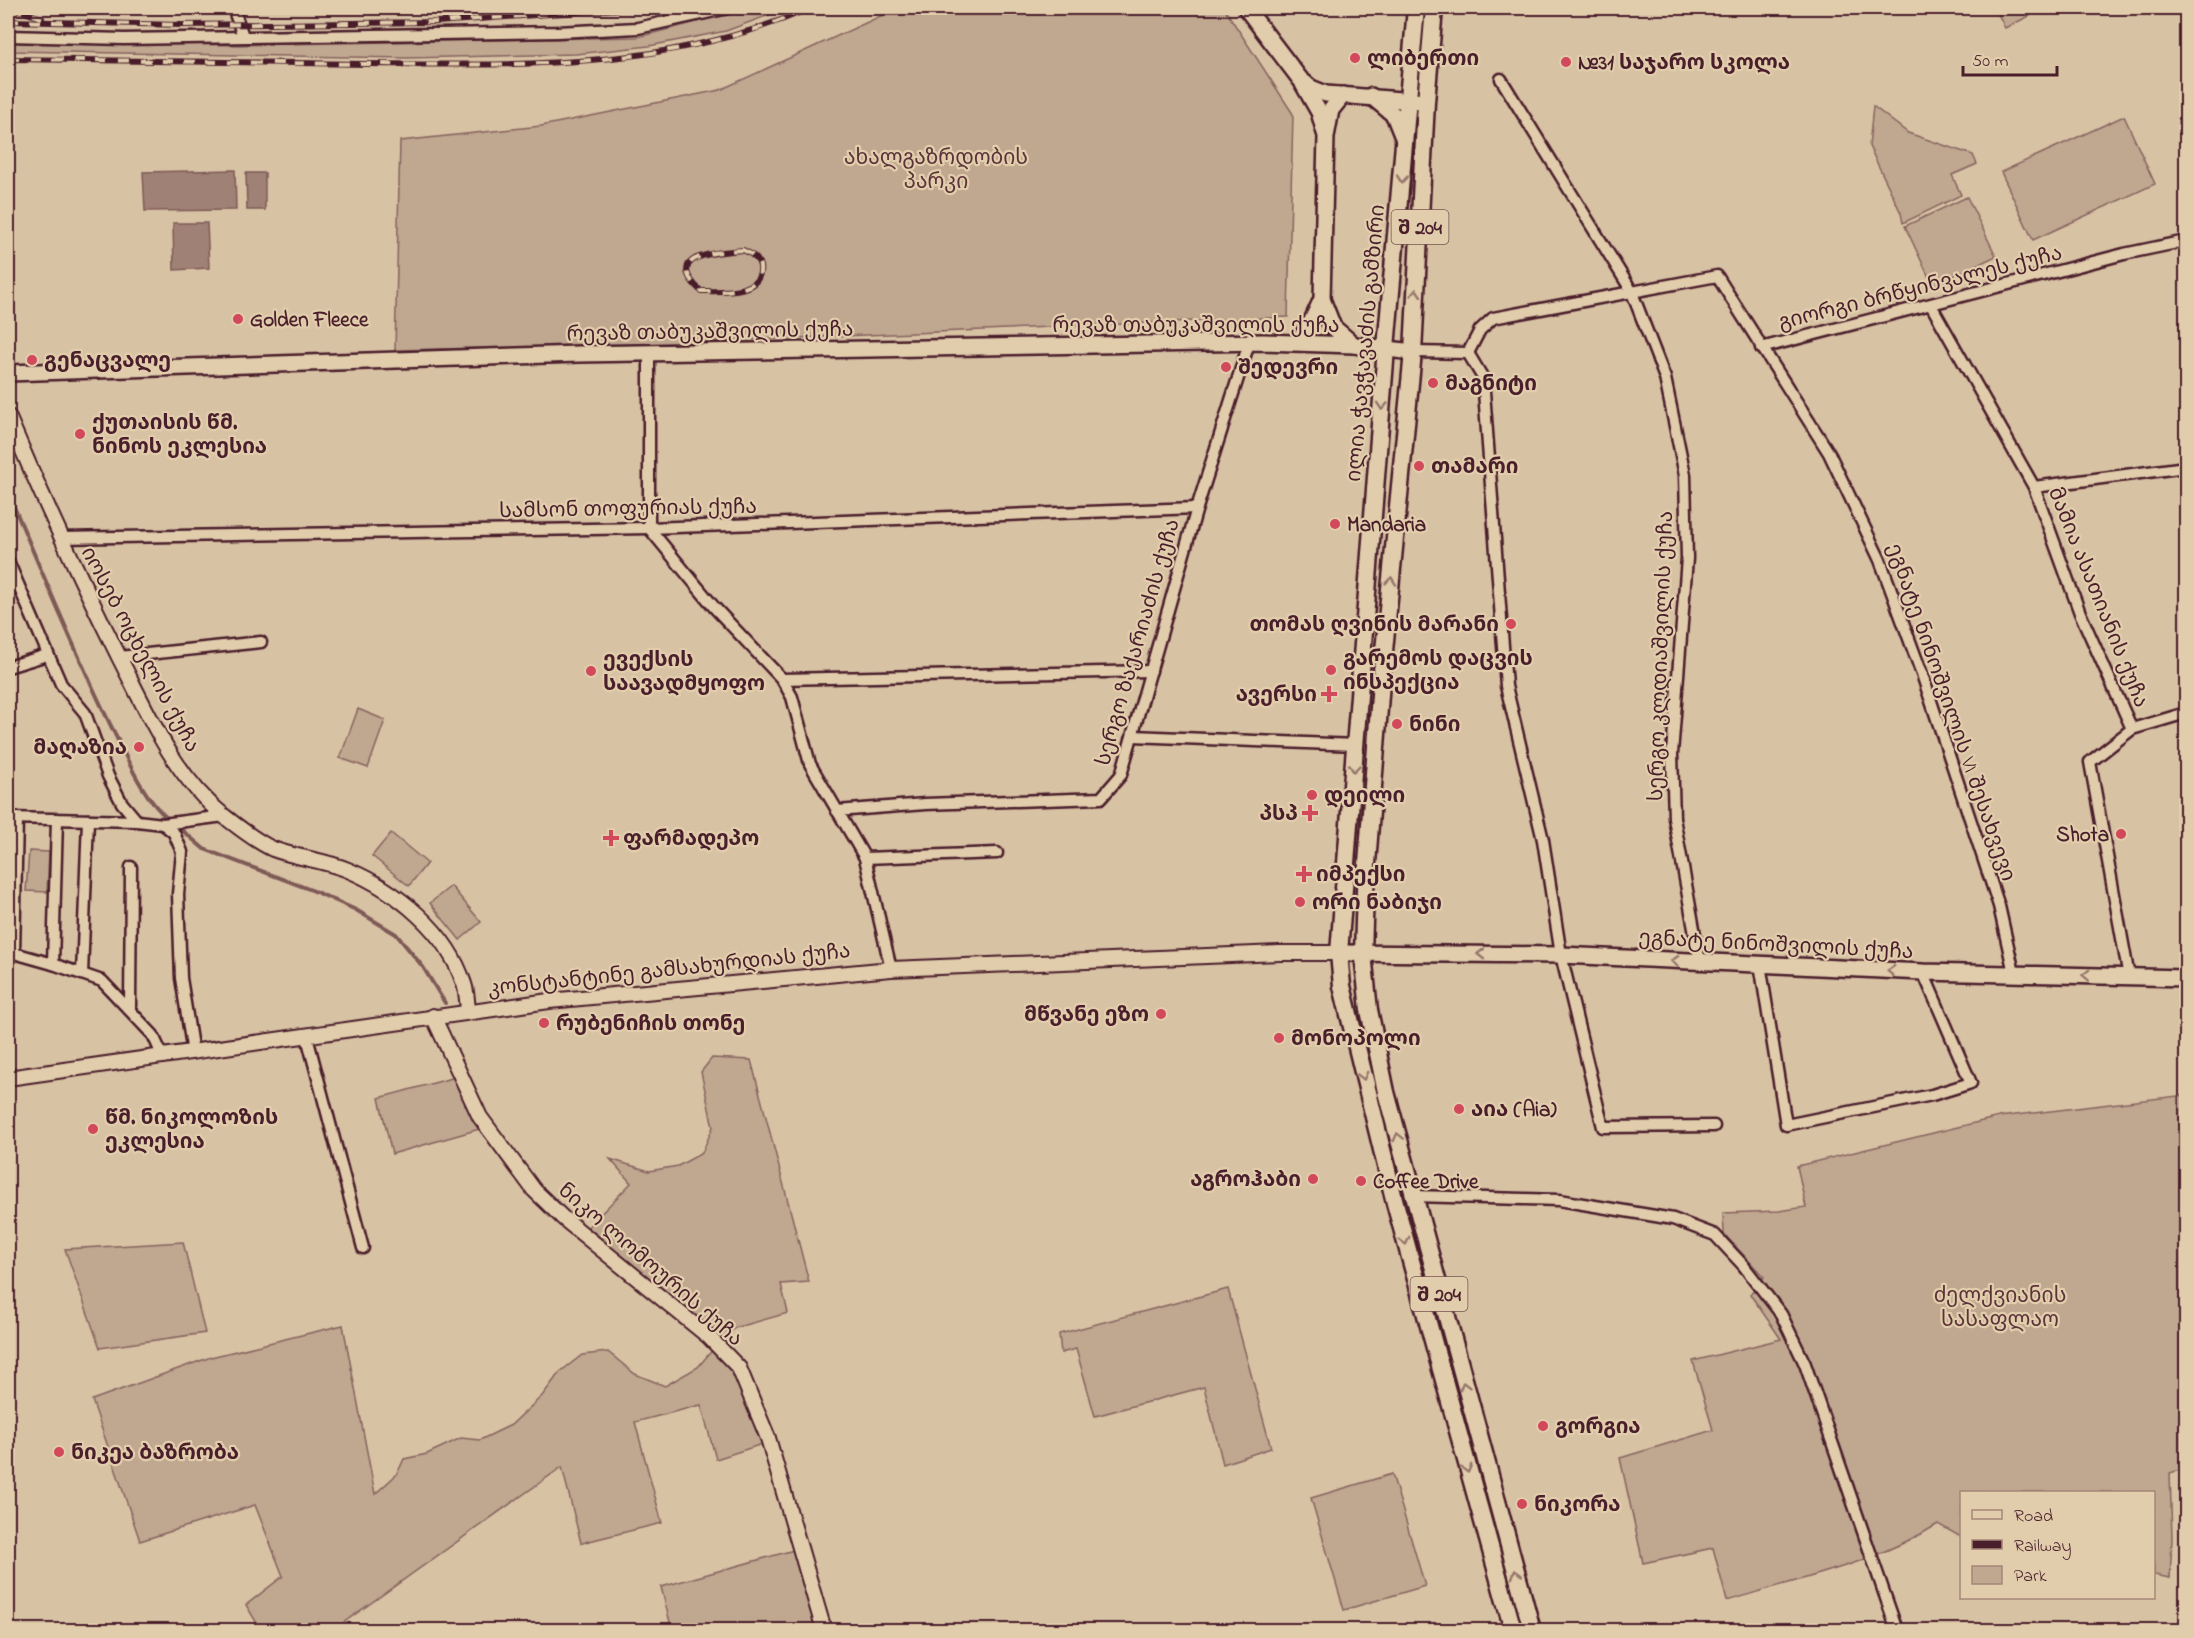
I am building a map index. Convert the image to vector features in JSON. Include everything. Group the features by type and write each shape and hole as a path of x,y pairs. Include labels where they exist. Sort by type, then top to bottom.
{"main road":[{"path":"1246,8 1300,79 1319,112 1326,137"},
{"name":"ილია ჭავჭავაძის გამზირი","path":"1416,8 1386,348 1339,953 1342,986 1395,1203 1513,1630"},
{"name":"ილია ჭავჭავაძის გამზირი","path":"1434,8 1426,102 1413,352 1381,682 1363,954 1370,1010 1386,1092 1532,1630"},
{"path":"1300,79 1318,91 1426,102"},
{"path":"1297,342 1310,325 1322,299 1326,137 1331,110 1343,95"},
{"path":"1371,96 1394,115 1405,144"},
{"path":"1322,299 1334,327 1354,345"},
{"name":"რევაზ თაბუკაშვილის ქუჩა","path":"8,373 648,352 1297,342 1354,345 1413,352"},
{"name":"ეგნატე ნინოშვილის ქუჩა","path":"1339,953 1561,955 1923,972 2187,978"}],"street":[{"path":"233,8 243,36"},
{"path":"8,36 124,39 557,32 638,28 728,8"},
{"name":"სერგო კლდიაშვილის ქუჩა","path":"1501,79 1631,290 1665,378 1684,475 1687,558 1672,764 1674,818 1700,962"},
{"name":"გიორგი ბრწყინვალეს ქუჩა","path":"1631,290 1717,276 1761,348 2124,254 2187,241"},
{"path":"1468,353 1480,330 1493,318 1631,290"},
{"name":"მამია ასათიანის ქუჩა","path":"1931,305 2034,487 2080,613 2133,729 2090,762 2128,976"},
{"name":"სერგო ზაქარიაძის ქუჩა","path":"837,811 925,804 1101,798 1121,775 1197,508 1249,343"},
{"name":"ეგნატე ნინოშვილის VI შესახვევი","path":"1761,348 1829,453 1880,560 1922,674 1996,895 2014,973"},
{"path":"648,352 649,528 714,607 782,679 792,697 810,764 865,858 891,969"},
{"path":"1413,352 1468,353"},
{"path":"1468,353 1483,378 1506,686 1543,840 1561,955 1603,1127 1714,1126"},
{"name":"იოსებ ოცხელის ქუჩა","path":"8,417 60,538 119,657 171,754 188,780 224,816 272,848 346,869 377,884 405,905 434,930 452,958 464,984 468,1011"},
{"path":"2034,487 2187,467"},
{"name":"სამსონ თოფურიას ქუჩა","path":"60,538 649,528 1197,508"},
{"path":"8,561 61,684 85,714 108,776 122,803 137,821"},
{"path":"119,657 261,642"},
{"path":"8,667 47,655"},
{"path":"782,679 1151,671"},
{"path":"2133,729 2187,713"},
{"path":"1132,735 1356,745"},
{"path":"163,1057 153,1035 130,1008 102,981 14,953 12,818 137,821 163,825 203,821 224,816"},
{"path":"53,964 57,819"},
{"path":"82,974 88,820"},
{"path":"163,825 174,833 182,852 178,894 181,978 194,1053"},
{"path":"865,858 998,853"},
{"path":"130,1008 131,867"},
{"name":"კონსტანტინე გამსახურდიას ქუჩა","path":"8,1078 307,1037 468,1011 891,969 1279,953 1339,953"},
{"path":"1760,964 1786,1125 1932,1095 1971,1083 1923,972"},
{"name":"ნიკო ლომოურის ქუჩა","path":"433,1016 480,1117 534,1190 563,1218 708,1336 739,1368 768,1438 824,1630"},
{"path":"307,1037 363,1248"},
{"path":"1413,1196 1558,1200 1673,1219 1715,1235 1743,1265 1781,1314 1805,1364 1897,1630"}],"green space":[{"path":"752,8 788,8 726,31 649,46 576,54 407,58 8,51 8,41 239,45 638,37"},
{"name":"ახალგაზრდობის პარკი","path":"898,8 1224,8 1293,114 1288,317 652,344 395,350 400,141 541,126 720,90"},
{"path":"1995,8 2046,8 2005,28"},
{"path":"1873,106 1908,133 1973,155 1977,164 1952,175 1961,195 1903,223 1901,213 1869,146"},
{"path":"2124,116 2155,184 2033,240 2001,172"},
{"path":"1967,197 1996,256 1933,286 1905,226"},
{"path":"358,709 385,720 368,768 340,758"},
{"path":"391,833 427,863 409,886 372,856"},
{"path":"29,851 49,852 47,892 26,891"},
{"path":"451,886 481,922 460,940 430,903"},
{"path":"712,1058 751,1060 809,1282 781,1284 788,1313 735,1328 720,1341 588,1227 631,1183 610,1159 649,1171 678,1166 702,1153 713,1127 701,1072"},
{"path":"463,1075 490,1126 392,1154 379,1098"},
{"name":"ძელქვიანის სასაფლაო","path":"2186,1095 2186,1468 2170,1473 2172,1538 2170,1578 2155,1575 2155,1491 1960,1491 1960,1536 1938,1524 1914,1538 1862,1560 1727,1601 1713,1548 1643,1563 1620,1458 1713,1430 1693,1361 1781,1339 1750,1294 1764,1277 1724,1234 1723,1213 1779,1211 1806,1207 1797,1166 1999,1117"},
{"path":"183,1242 205,1333 100,1348 65,1249"},
{"path":"1228,1289 1271,1448 1223,1464 1204,1387 1095,1416 1076,1349 1061,1353 1059,1334"},
{"path":"343,1325 375,1494 397,1474 404,1459 427,1454 461,1438 480,1440 511,1425 542,1396 560,1372 582,1355 608,1352 635,1374 665,1386 698,1367 720,1341 772,1441 716,1459 701,1405 635,1422 662,1523 581,1543 562,1467 333,1630 261,1630 246,1605 283,1576 255,1505 140,1541 92,1400 211,1357"},
{"path":"1392,1474 1425,1586 1344,1610 1311,1498"},
{"path":"801,1548 825,1630 672,1630 661,1587"}],"shaded area":[{"path":"235,170 236,210 145,211 143,172"},
{"path":"246,173 265,173 265,210 247,210"},
{"path":"173,223 207,223 209,268 174,270"}],"waterway":[{"path":"8,493 84,670 130,765 151,801 170,821"},
{"path":"176,825 204,849 314,891 356,910 396,934 423,967 445,1003"}],"railway":[{"path":"12,8 42,18"},
{"path":"8,21 182,25 437,22 633,8"},
{"path":"8,59 480,65 592,60 647,54 702,43 757,29 811,8"},
{"path":"743,250 756,258 760,266 759,275 748,287 729,291 701,291 690,279 687,270 690,263 697,258 708,254 743,250"}],"place":[{"name":"ლიბერთი","path":"1355,58"},
{"name":"№31 საჯარო სკოლა","path":"1566,62"},
{"name":"Golden Fleece","path":"238,319"},
{"name":"გენაცვალე","path":"32,360"},
{"name":"შედევრი","path":"1226,367"},
{"name":"მაგნიტი","path":"1433,383"},
{"name":"ქუთაისის წმ. ნინოს ეკლესია","path":"80,434"},
{"name":"თამარი","path":"1419,466"},
{"name":"Mandaria","path":"1335,524"},
{"name":"თომას ღვინის მარანი","path":"1511,624"},
{"name":"გარემოს დაცვის ინსპექცია","path":"1331,670"},
{"name":"ევექსის საავადმყოფო","path":"591,671"},
{"name":"ავერსი","path":"1329,694"},
{"name":"ნინი","path":"1397,724"},
{"name":"მაღაზია","path":"139,747"},
{"name":"დეილი","path":"1312,795"},
{"name":"პსპ","path":"1310,813"},
{"name":"Shota","path":"2121,834"},
{"name":"ფარმადეპო","path":"611,838"},
{"name":"იმპექსი","path":"1304,874"},
{"name":"ორი ნაბიჯი","path":"1300,902"},
{"name":"მწვანე ეზო","path":"1161,1014"},
{"name":"რუბენიჩის თონე","path":"544,1023"},
{"name":"მონოპოლი","path":"1279,1038"},
{"name":"აია (Aia)","path":"1459,1109"},
{"name":"წმ. ნიკოლოზის ეკლესია","path":"93,1129"},
{"name":"აგროჰაბი","path":"1313,1179"},
{"name":"Coffee Drive","path":"1361,1181"},
{"name":"გორგია","path":"1543,1426"},
{"name":"ნიკეა ბაზრობა","path":"59,1452"},
{"name":"ნიკორა","path":"1522,1504"}]}
